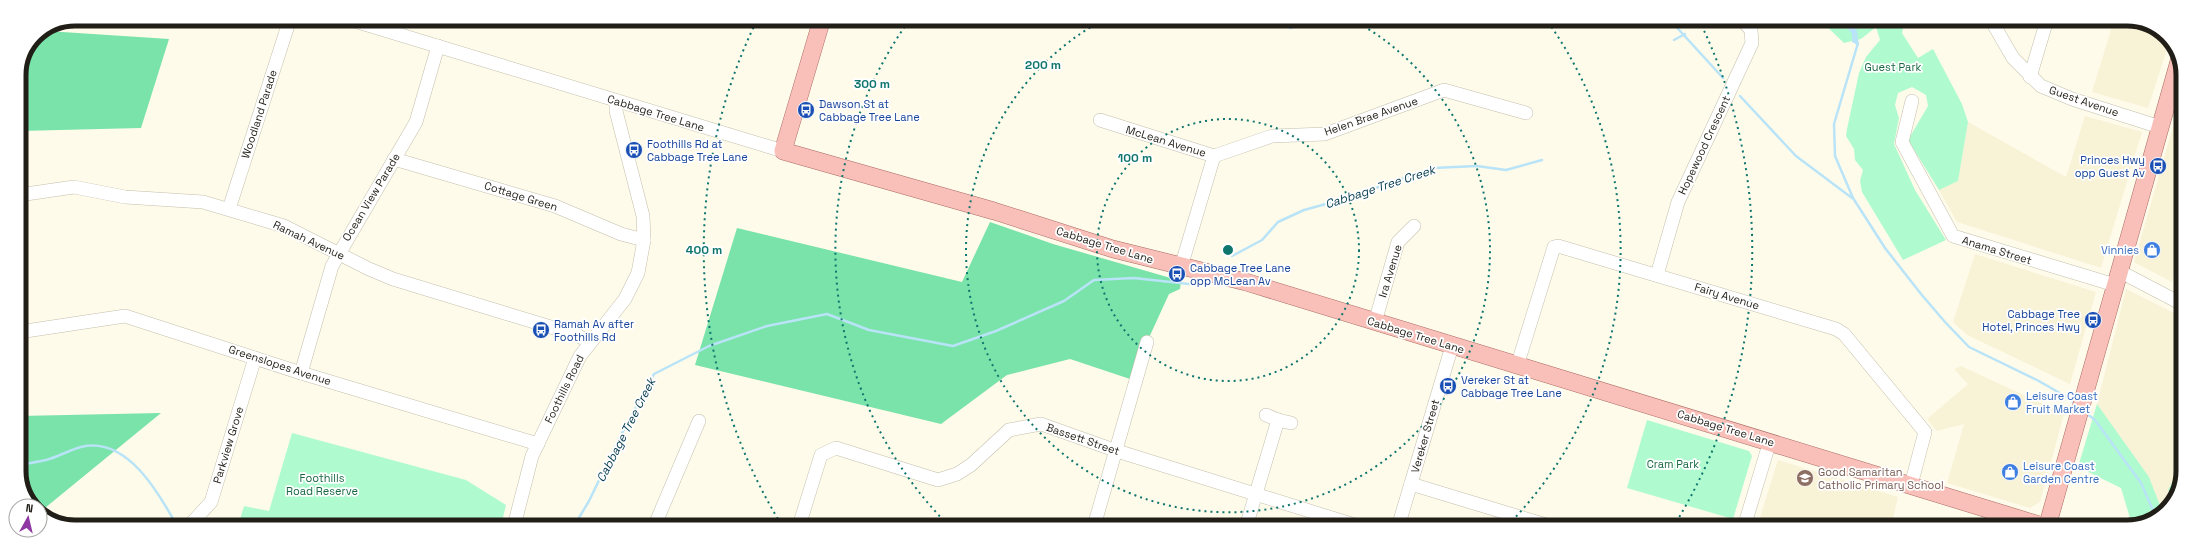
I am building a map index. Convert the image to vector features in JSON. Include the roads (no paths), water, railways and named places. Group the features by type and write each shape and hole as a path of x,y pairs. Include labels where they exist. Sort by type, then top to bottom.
{"main road":[{"path":"783,151 820,26"},
{"path":"2048,520 2176,72"},
{"name":"Cabbage Tree Lane","path":"783,151 994,211 1114,249 1181,267 1246,282 2023,520"}],"street":[{"name":"Woodland Parade","path":"229,209 288,26"},
{"name":"Cabbage Tree Lane","path":"371,26 783,151"},
{"name":"Hopewood Crescent","path":"1657,275 1678,202 1752,43 1751,30 1747,26"},
{"name":"Guest Avenue","path":"1994,26 2013,58 2030,77 2041,86 2055,93 2160,127"},
{"path":"2030,77 2045,26"},
{"name":"Ocean View Parade","path":"301,373 332,266 338,253 416,122 438,46"},
{"name":"Helen Brae Avenue","path":"1214,156 1272,136 1325,134 1444,90 1526,114"},
{"name":"Foothills Road","path":"516,520 529,468 538,444 580,356 589,342 625,299 638,273 644,240 643,216 619,124 616,101"},
{"name":"Anama Street","path":"1912,101 1902,142 1953,236 2117,278 2176,302"},
{"name":"McLean Avenue","path":"1100,120 1214,156 1181,267"},
{"name":"Cottage Green","path":"394,159 555,206 621,234 644,240"},
{"name":"Ramah Avenue","path":"26,194 74,187 125,197 203,202 284,226 393,279 577,335 589,342"},
{"name":"Ira Avenue","path":"1375,322 1398,242 1414,226"},
{"name":"Fairy Avenue","path":"1517,366 1554,247 1558,246 1836,329 1844,334 1925,432 1910,485"},
{"name":"Greenslopes Avenue","path":"26,331 125,316 301,373 538,444"},
{"path":"1096,520 1147,342"},
{"name":"Vereker Street","path":"1400,520 1452,346"},
{"name":"Parkview Grove","path":"194,520 210,502 255,358"},
{"path":"1266,415 1291,423"},
{"path":"657,520 699,420"},
{"path":"1248,520 1257,495 1278,420"},
{"name":"Bassett Street","path":"801,520 821,455 836,448 938,480 957,474 971,465 1008,430 1041,424 1116,451 1338,520"},
{"path":"1746,520 1770,442"},
{"path":"1411,484 1530,520"}],"water":[{"path":"1846,26 1854,26 1857,31 1859,46 1852,42 1852,34"}],"waterway":[{"path":"1290,28 1297,26"},
{"path":"1675,26 1723,78"},
{"name":"Cabbage Tree Creek","path":"1674,40 1685,34"},
{"name":"Cabbage Tree Creek","path":"1858,43 1834,124 1835,156 1853,198 1885,248 1921,294 1969,347 2037,380 2076,404"},
{"path":"1740,96 1796,156 1852,198"},
{"name":"Cabbage Tree Creek","path":"1232,256 1262,240 1278,222 1304,210 1344,199 1433,168 1477,166 1506,170 1542,160"},
{"name":"Cabbage Tree Creek","path":"578,520 589,501 621,435 654,374 709,346 767,326 827,314 869,330 953,346 996,331 1064,301 1094,280 1134,278 1198,285"},
{"name":"Cabbage Tree Creek","path":"2086,413 2095,420 2141,483 2154,512"},
{"name":"Cabbage Tree Creek","path":"26,464 46,460 81,447 98,446 113,450 127,458 140,470 161,498 174,520"}],"place":[{"name":"Dawson St at Cabbage Tree Lane","path":"806,110"},
{"name":"Foothills Rd at Cabbage Tree Lane","path":"634,150"},
{"name":"Princes Hwy opp Guest Av","path":"2158,166"},
{"name":"Vinnies","path":"2152,250"},
{"name":"Cabbage Tree Lane opp McLean Av","path":"1177,274"},
{"name":"Cabbage Tree Hotel, Princes Hwy","path":"2093,320"},
{"name":"Ramah Av after Foothills Rd","path":"541,330"},
{"name":"Vereker St at Cabbage Tree Lane","path":"1448,386"},
{"name":"Leisure Coast Fruit Market","path":"2013,402"},
{"name":"Leisure Coast Garden Centre","path":"2010,472"},
{"name":"Good Samaritan Catholic Primary School","path":"1805,478"}],"park label":[{"name":"Guest Park","path":"1893,67"},
{"name":"Cram Park","path":"1673,464"},
{"name":"Foothills Road Reserve","path":"322,484"}]}
